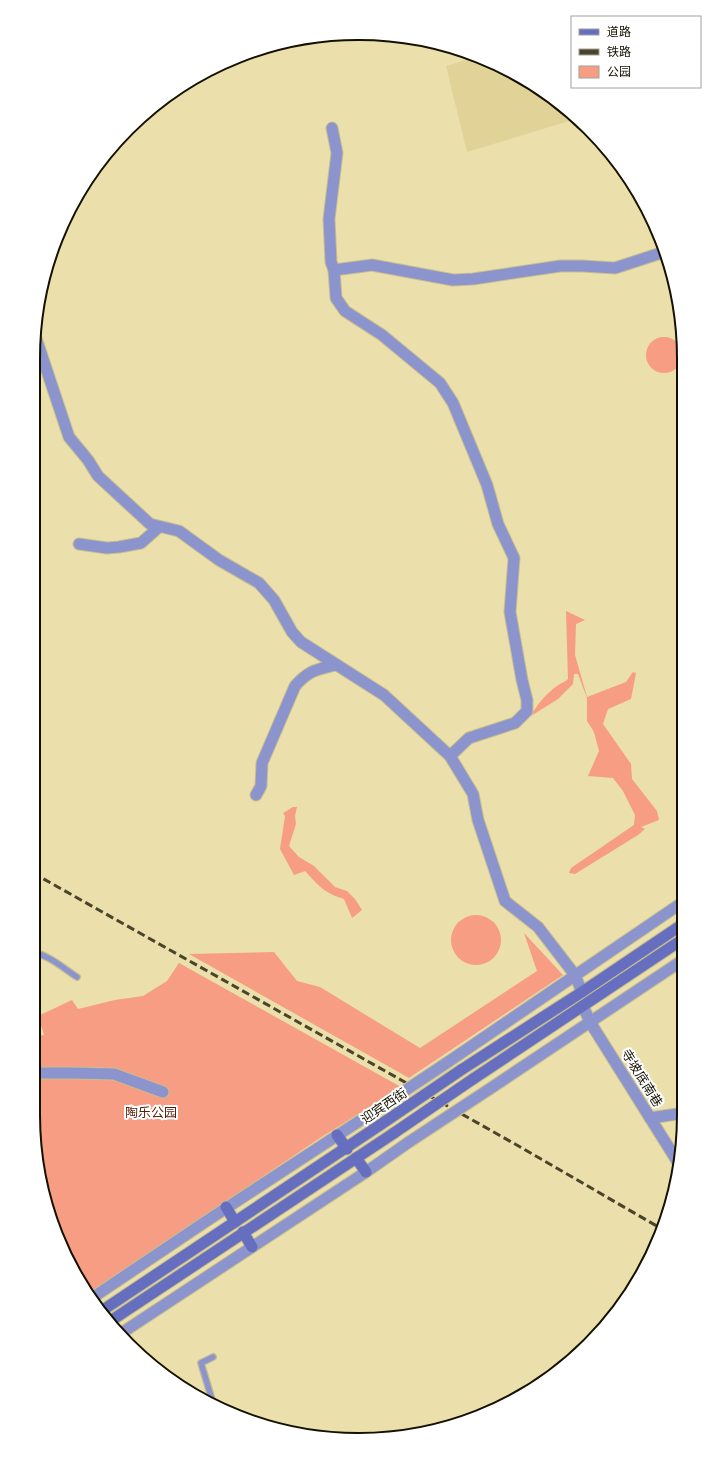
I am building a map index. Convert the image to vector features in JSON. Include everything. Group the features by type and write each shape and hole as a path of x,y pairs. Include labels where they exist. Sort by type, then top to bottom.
{"main road":[{"name":"迎宾西街","path":"106,1308 347,1149 461,1070 582,992 677,928"},
{"path":"114,1319 677,943"},
{"path":"582,992 582,1006"},
{"path":"337,1135 347,1149"},
{"path":"356,1158 366,1172"},
{"path":"226,1208 235,1222"},
{"path":"243,1232 252,1247"}],"street":[{"path":"332,128 337,153 329,219 331,262 334,270 336,298 345,311 382,335 440,383 454,403 487,484 498,524 514,558 510,612 527,700 527,711 515,723 469,738 450,756"},
{"path":"334,270 372,265 453,280 473,279 560,266 615,268 659,254"},
{"path":"40,351 69,437 88,460 98,476 150,524 179,531 219,560 259,583 274,600 292,632 301,642 384,695 450,756 473,794 478,820 505,901 538,927 575,975 582,992"},
{"path":"79,544 107,548 141,543 159,527"},
{"path":"256,795 261,786 262,763 295,686 304,676 317,670 336,665"},
{"path":"97,1295 448,1062 677,906"},
{"path":"125,1331 677,965"},
{"name":"寺坡底南巷","path":"582,1006 590,1022 674,1156"},
{"path":"40,1073 114,1074 163,1092"},
{"path":"650,1118 677,1114"}],"lane":[{"path":"40,954 77,977"},
{"path":"211,1396 201,1363 213,1357"}],"shaded area":[{"path":"468,59 480,64 518,83 571,121 467,152 446,66"}],"green space":[{"path":"660,337 668,337 676,341 677,368 668,373 660,373 651,368 646,359 646,351 651,342"},
{"path":"566,611 585,620 576,624 575,655 587,697 626,682 633,672 636,673 631,699 608,709 603,724 631,764 632,779 657,811 659,820 641,827 645,829 638,835 575,874 569,873 571,868 634,825 635,815 623,791 613,778 588,776 599,751 594,732 587,721 587,698 578,674 574,674 573,684 558,699 531,716 546,695 568,679"},
{"path":"293,807 297,807 295,816 296,824 289,846 299,857 314,866 335,887 347,891 355,899 362,910 352,918 344,899 331,894 322,888 305,871 294,875 280,849 285,816 283,813"},
{"path":"471,915 481,915 494,922 501,935 501,945 494,958 481,965 471,965 462,961 455,954 451,945 451,935 455,926 462,919"},
{"path":"524,933 563,975 409,1078 189,954 274,952 297,981 320,987 420,1048 537,971"},
{"name":"陶乐公园","path":"179,963 401,1087 320,1138 94,1291 83,1274 64,1236 46,1177 40,1114 40,1036 44,1035 40,1022 40,1015 72,1000 78,1009 115,1000 143,996 167,981"}],"railway":[{"path":"40,877 515,1144 657,1226"}]}
